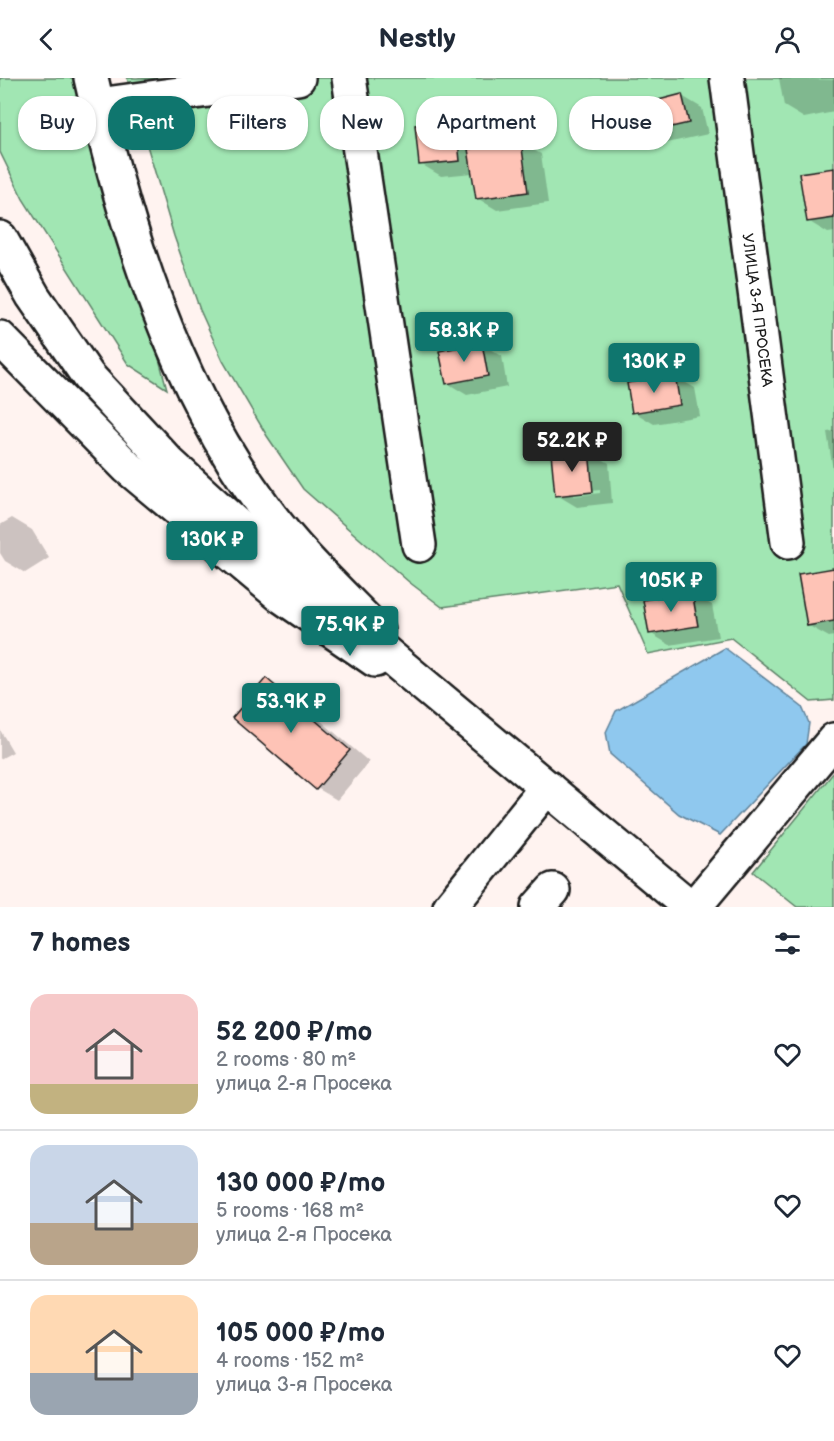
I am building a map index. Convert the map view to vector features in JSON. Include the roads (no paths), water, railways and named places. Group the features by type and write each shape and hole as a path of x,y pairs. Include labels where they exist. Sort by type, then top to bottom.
{"street":[{"path":"298,78 94,92 148,284 196,396 226,453 289,540 447,703"},
{"path":"349,78 419,545"},
{"name":"УЛИЦА 3-Я ПРОСЕКА","path":"727,78 788,542"},
{"path":"0,238 33,296 88,376 128,422 169,463 286,570 692,907 834,740"},
{"path":"0,339 127,467 280,596 482,733"},
{"path":"450,907 547,787"}],"water":[{"path":"725,648 802,707 809,723 806,744 720,835 679,814 610,754 606,732 616,711"}]}
